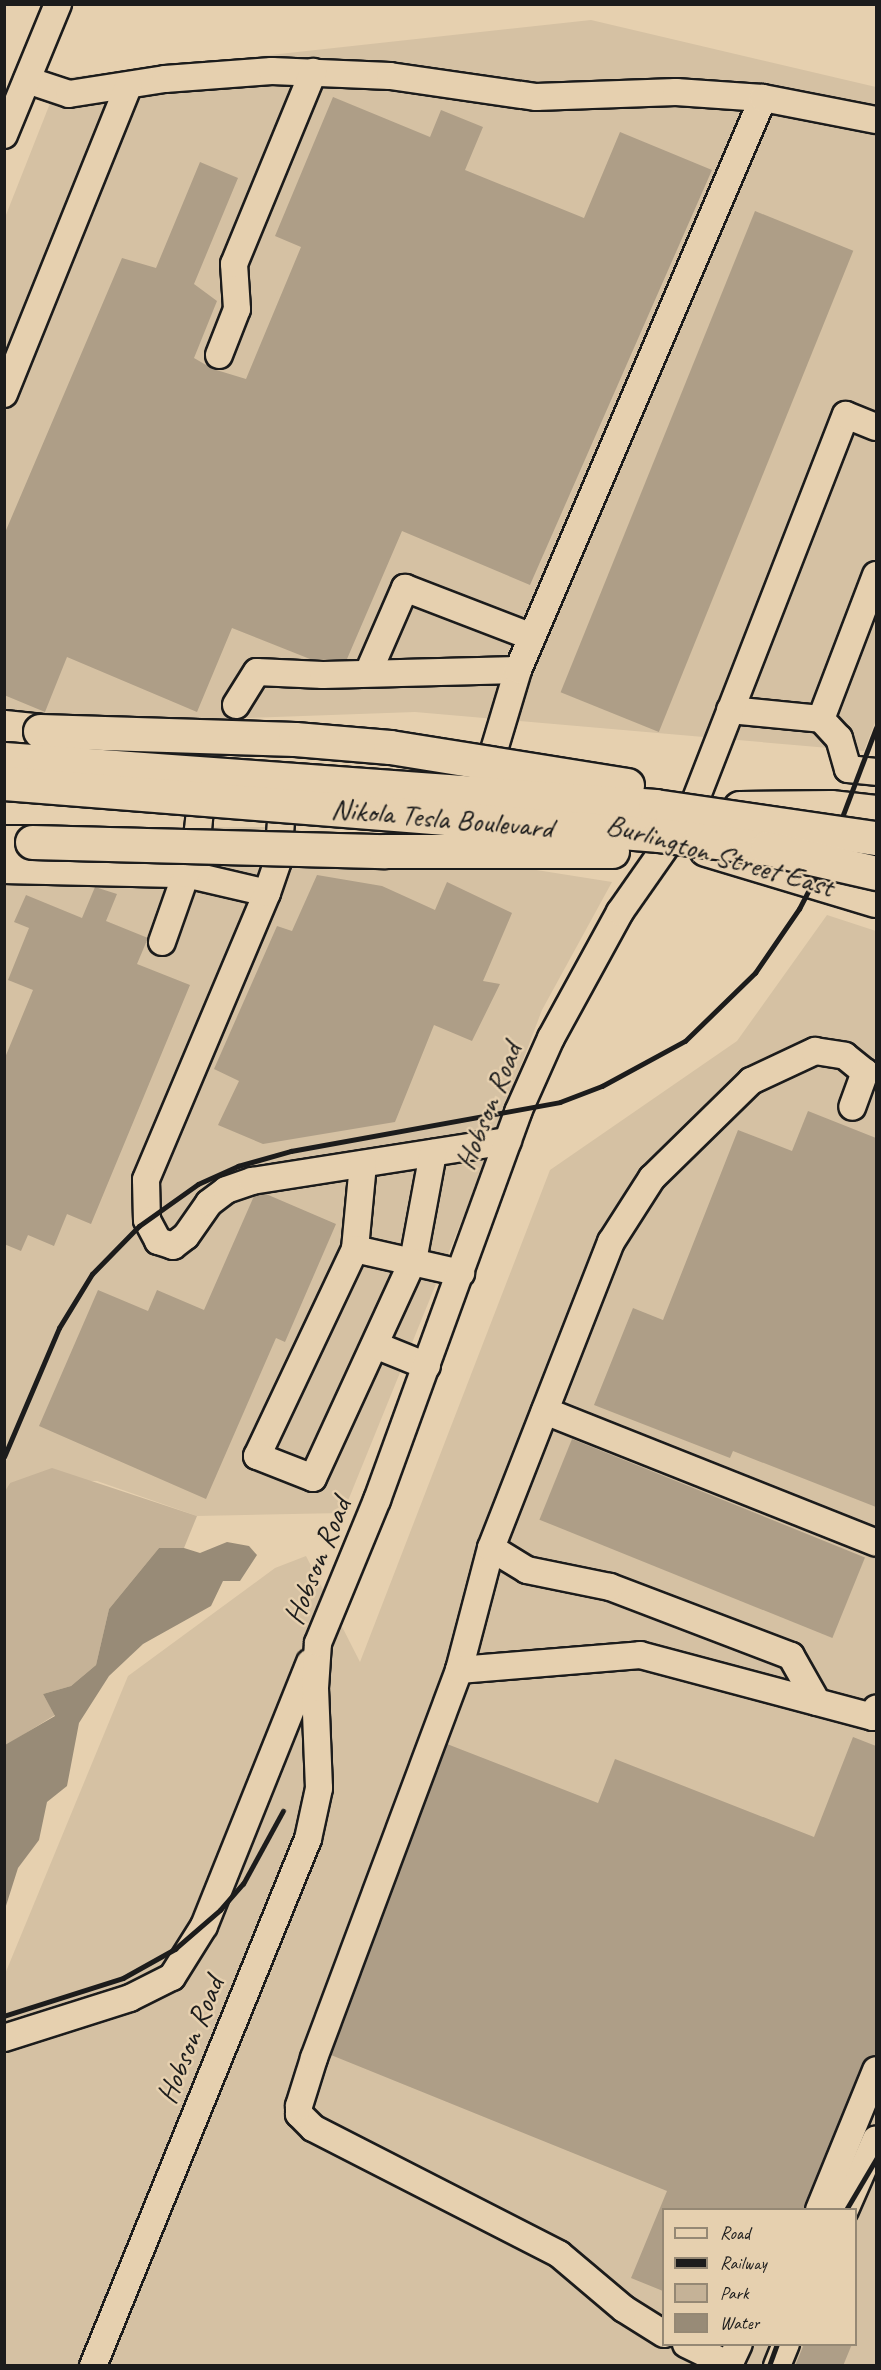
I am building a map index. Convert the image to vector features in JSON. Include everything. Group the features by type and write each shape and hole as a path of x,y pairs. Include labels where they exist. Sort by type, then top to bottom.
{"highway":[{"path":"4,727 295,739 390,747 659,790 876,830"},
{"name":"Nikola Tesla Boulevard","path":"4,759 655,806 876,830"},
{"name":"Nikola Tesla Boulevard","path":"4,785 659,835 767,848 876,874"},
{"path":"18,842 756,856 876,874"}],"main road":[{"name":"Burlington Street East","path":"4,774 57,783"},
{"name":"Burlington Street East","path":"4,785 57,783 564,811 831,807 876,830"},
{"name":"Burlington Street East","path":"564,811 876,901"}],"street":[{"path":"4,135 58,4"},
{"path":"27,80 69,94 129,85 272,70 390,76 536,97 676,92 763,98 876,120"},
{"path":"219,355 237,309 234,264 313,72"},
{"path":"4,394 129,85"},
{"path":"478,806 518,670 763,98"},
{"name":"Hobson Road","path":"93,2366 313,1826 319,1783 315,1688 318,1642 427,1366 508,1141 551,1038 620,912 692,809 846,415 876,427"},
{"path":"820,719 876,575"},
{"path":"369,673 405,588 532,638"},
{"path":"236,705 256,672 369,673 518,670"},
{"path":"730,710 820,719 839,738 848,769 874,772"},
{"path":"162,942 186,874 198,830 202,790"},
{"path":"283,794 278,861 267,893 146,1180 147,1220 158,1241 173,1246 186,1236 209,1203 226,1190 252,1181 508,1141"},
{"path":"4,870 186,874 267,893"},
{"path":"662,2333 624,2308 559,2254 313,2128 299,2114 314,2058 459,1671 491,1548 611,1242 652,1178 751,1081 815,1051 845,1056 865,1072 852,1107"},
{"path":"363,1164 356,1249 257,1456 313,1478 413,1262 433,1153"},
{"path":"356,1249 461,1273"},
{"path":"375,1345 427,1366"},
{"path":"544,1412 876,1543"},
{"path":"491,1548 528,1570 610,1587 791,1656 817,1702"},
{"path":"4,2038 130,1998 172,1977 207,1918 318,1642"},
{"path":"459,1671 640,1655 875,1715"},
{"path":"820,2208 876,2070"},
{"path":"847,2208 876,2139"},
{"path":"690,2346 729,2365 738,2346"},
{"path":"777,2366 785,2346"}],"shaded area":[{"path":"591,20 876,87 876,720 864,751 415,712 80,724 5,714 4,220 60,78"},
{"path":"266,827 612,882 542,1010 466,1210 343,1513 197,1516 97,1481 10,1483 5,1493 5,829"},
{"path":"827,915 876,931 876,2365 5,2366 5,1974 128,1676 275,1568 306,1556 360,1662 550,1170 737,1041"}],"green space":[{"path":"52,1468 197,1516 184,1548 159,1548 109,1609 96,1665 71,1686 43,1694 55,1715 5,1746 4,1493 10,1483"}],"water":[{"path":"227,1542 249,1546 257,1555 240,1581 223,1581 211,1606 143,1644 109,1676 79,1723 67,1786 47,1802 39,1840 18,1868 5,1909 5,1745 55,1716 43,1694 71,1686 96,1665 109,1609 159,1548 184,1548 200,1553"}],"building":[{"path":"333,97 430,137 441,110 483,127 465,170 584,218 620,132 712,170 530,585 402,531 347,659 310,659 232,628 197,712 67,657 45,712 4,695 4,535 122,258 156,268 200,162 238,178 194,284 217,301 194,358 213,369 246,379 301,247 275,236"},
{"path":"755,211 853,251 659,732 561,692"},
{"path":"317,875 382,886 435,910 447,882 512,913 483,981 500,984 472,1041 434,1025 395,1122 263,1144 218,1125 239,1081 214,1069 277,926 292,931"},
{"path":"95,887 117,894 106,921 148,938 137,964 190,985 91,1224 67,1214 54,1246 28,1235 21,1251 4,1244 4,1060 33,990 8,980 29,928 14,922 26,895 82,918"},
{"path":"808,1111 876,1138 876,1507 733,1451 730,1458 594,1405 633,1308 663,1320 738,1130 792,1151"},
{"path":"266,1194 336,1224 285,1342 276,1338 206,1499 39,1426 98,1290 148,1311 157,1290 204,1310 254,1196"},
{"path":"572,1439 865,1557 832,1638 539,1520"},
{"path":"853,1737 876,1746 876,2055 862,2064 805,2208 662,2208 662,2291 631,2278 667,2191 331,2055 447,1744 598,1803 615,1759 814,1837"},
{"path":"803,2346 851,2346 843,2366 795,2366"}],"railway":[{"path":"4,1457 59,1328 92,1274 139,1226 198,1184 238,1166 291,1151 560,1102 602,1086 685,1041 755,973 799,909 830,849 876,728"},
{"path":"4,2016 123,1978 175,1949 220,1910 243,1884 283,1811"},
{"path":"847,2208 876,2159"},
{"path":"769,2366 776,2346"}]}
